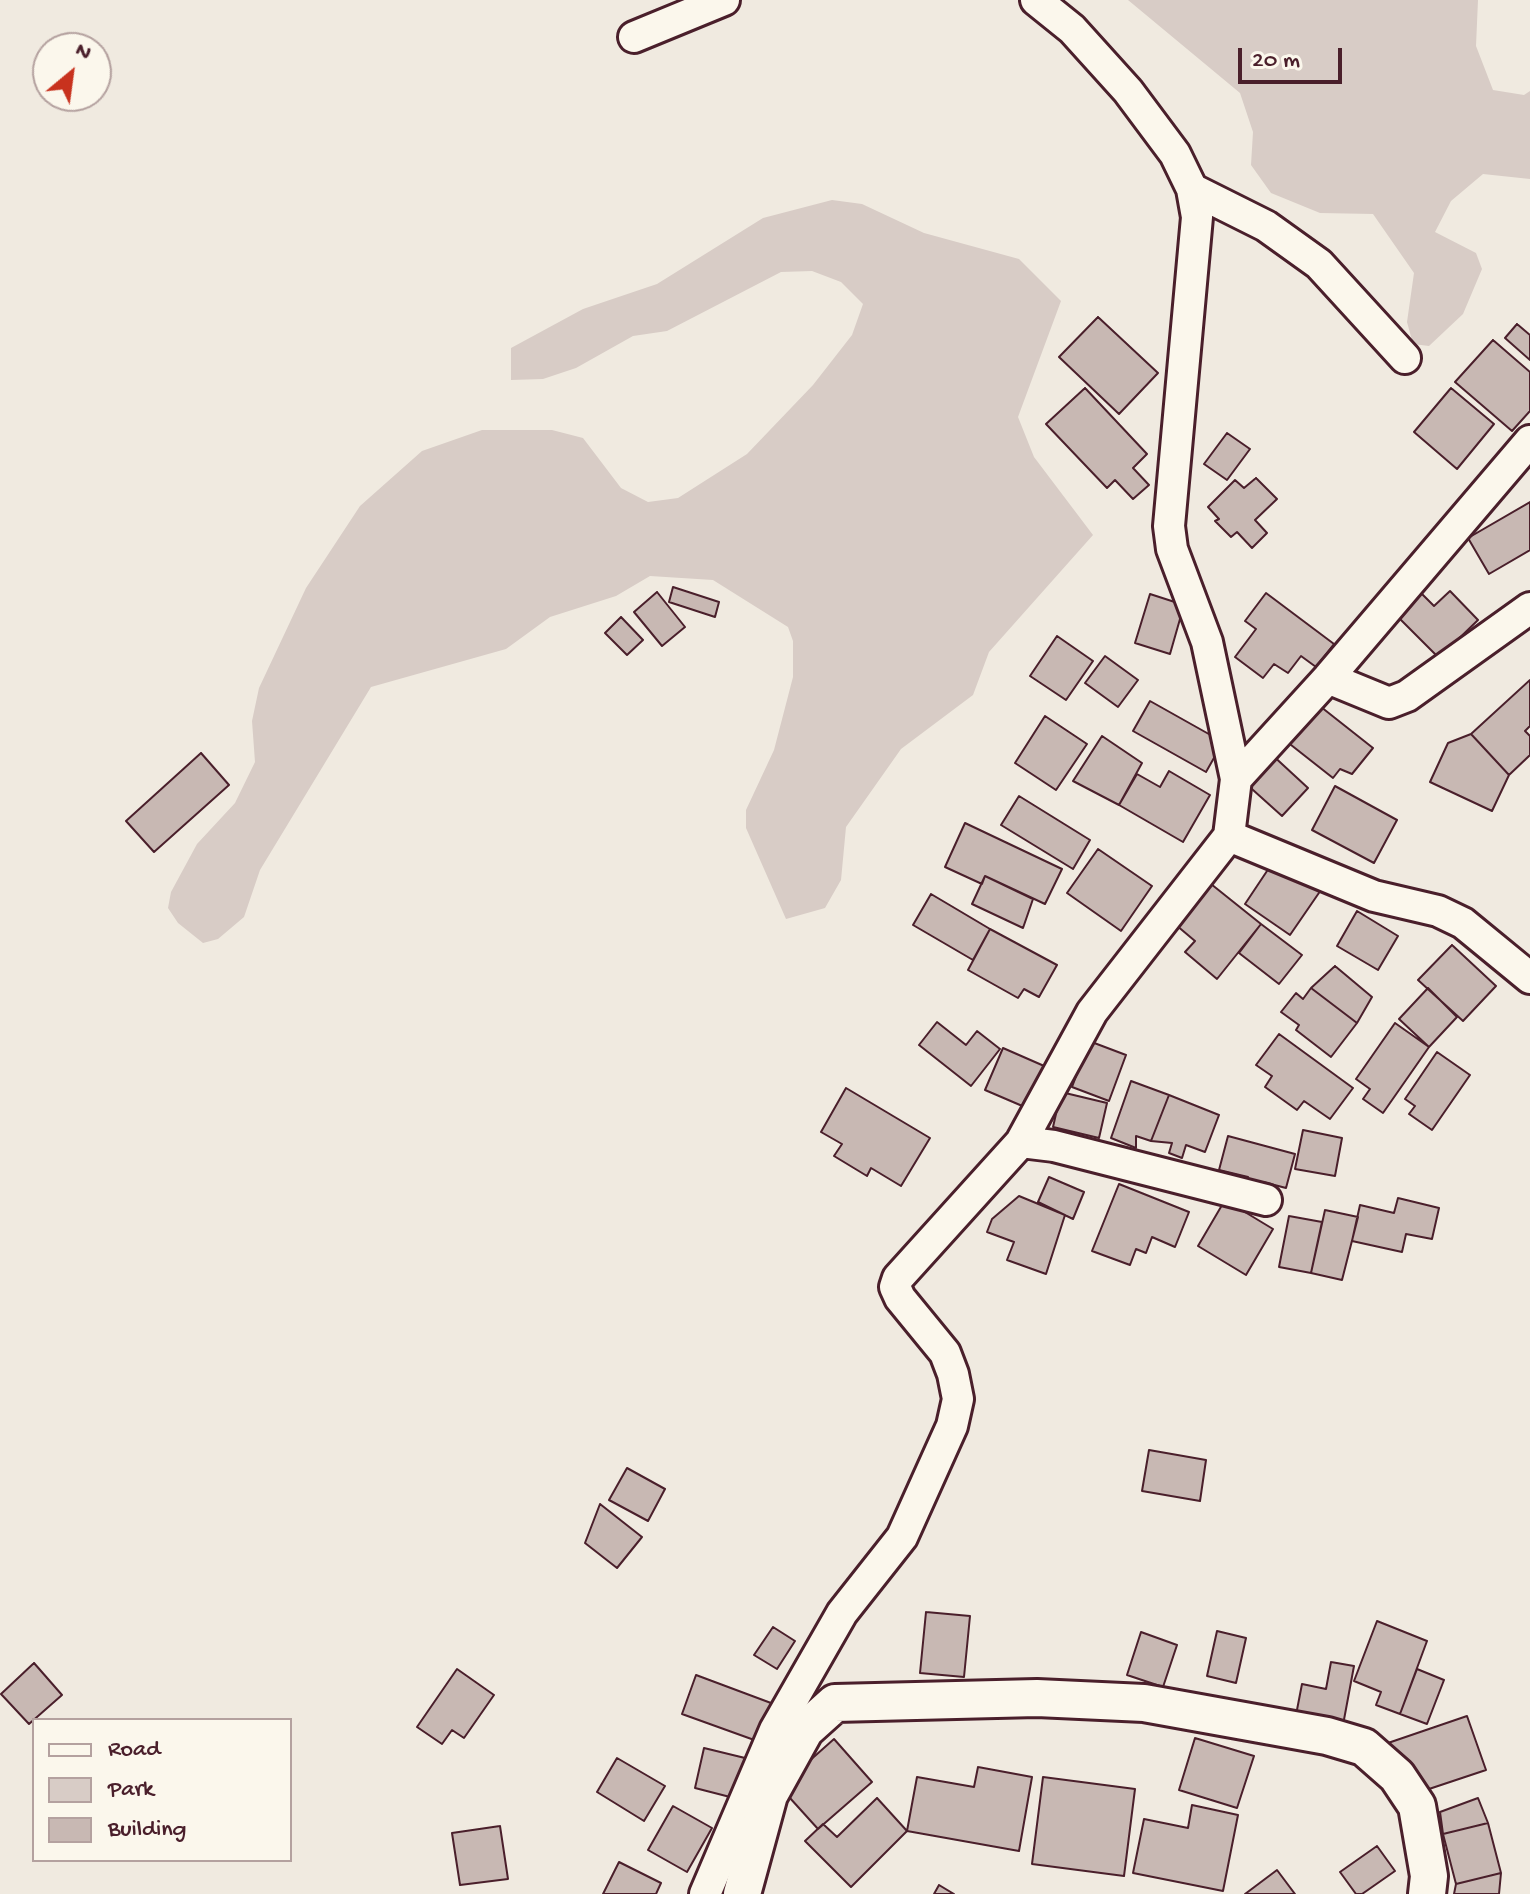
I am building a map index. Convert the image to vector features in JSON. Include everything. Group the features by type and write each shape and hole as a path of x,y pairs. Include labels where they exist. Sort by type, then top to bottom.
{"street":[{"path":"634,37 724,0"},
{"path":"705,1894 775,1730 842,1613 902,1537 952,1426 958,1399 953,1374 945,1353 900,1298 895,1287 898,1278 1021,1142 1092,1012 1229,836 1236,779 1207,642 1172,549 1169,526 1197,217 1192,189 1175,154 1128,91 1072,29 1036,0"},
{"path":"1192,189 1266,226 1319,264 1405,358"},
{"path":"1236,779 1328,678 1530,441"},
{"path":"1328,678 1389,703 1407,696 1530,608"},
{"path":"1229,836 1374,896 1438,911 1463,923 1530,978"},
{"path":"1021,1142 1054,1146 1266,1200"},
{"path":"742,1894 769,1795 805,1730 835,1703 991,1699 1144,1703 1327,1736 1364,1747 1397,1776 1417,1806 1420,1888"}],"green space":[{"path":"1128,0 1478,0 1476,46 1493,90 1524,95 1530,91 1530,179 1483,174 1451,201 1435,232 1476,253 1482,269 1463,314 1429,346 1413,344 1407,322 1414,273 1373,214 1320,213 1271,193 1251,165 1253,132 1240,93"},
{"path":"832,200 862,204 924,233 1019,259 1061,301 1018,417 1034,457 1093,535 989,652 973,695 901,749 846,827 841,880 825,908 786,919 746,828 746,810 774,750 793,677 793,641 788,627 713,580 650,576 616,596 550,617 506,649 371,687 260,870 244,917 218,939 203,943 178,923 168,908 171,892 197,844 235,803 255,762 252,721 259,688 306,588 360,506 422,451 482,430 552,430 583,438 621,488 648,502 678,498 747,454 813,385 852,335 863,304 841,282 812,271 781,272 667,331 633,336 576,368 543,379 511,380 511,348 583,309 657,284 763,218"}],"building":[{"path":"1098,317 1158,373 1119,414 1059,357"},
{"path":"1517,324 1530,335 1530,360 1505,338"},
{"path":"1493,340 1530,372 1530,411 1512,431 1455,382"},
{"path":"1085,388 1147,454 1133,468 1149,485 1133,499 1115,480 1107,488 1046,424"},
{"path":"1451,388 1494,424 1457,469 1414,432"},
{"path":"1227,433 1250,449 1227,480 1204,464"},
{"path":"1256,478 1277,499 1255,520 1267,533 1252,548 1237,532 1231,537 1215,521 1219,519 1208,507 1235,480 1244,488"},
{"path":"1530,502 1530,550 1489,574 1468,538"},
{"path":"673,587 719,602 715,617 669,602"},
{"path":"1419,591 1434,606 1450,591 1478,620 1439,658 1395,614"},
{"path":"657,592 685,627 662,646 634,612"},
{"path":"1266,593 1334,644 1316,667 1301,656 1288,673 1274,664 1263,678 1235,657 1256,629 1245,621"},
{"path":"1150,594 1184,605 1170,654 1135,643"},
{"path":"621,617 643,640 627,655 605,633"},
{"path":"1057,636 1093,661 1066,700 1030,676"},
{"path":"1105,656 1138,680 1118,707 1085,683"},
{"path":"1530,680 1530,726 1525,731 1530,736 1530,755 1509,775 1471,734"},
{"path":"1150,701 1223,742 1206,772 1133,731"},
{"path":"1316,703 1373,748 1352,774 1340,769 1333,778 1286,741"},
{"path":"1045,716 1087,744 1056,790 1015,763"},
{"path":"1471,734 1509,775 1492,811 1430,782 1448,743"},
{"path":"1102,736 1142,763 1119,805 1073,781"},
{"path":"1269,752 1308,788 1282,816 1243,781"},
{"path":"201,753 229,785 154,852 126,821"},
{"path":"1169,771 1210,795 1183,842 1119,805 1137,774 1160,787"},
{"path":"1335,786 1397,820 1374,863 1312,830"},
{"path":"1019,796 1090,840 1073,869 1001,825"},
{"path":"965,823 1062,869 1045,904 985,876 982,884 945,867"},
{"path":"1098,849 1152,886 1121,931 1067,893"},
{"path":"1277,856 1323,887 1290,935 1245,904"},
{"path":"985,876 1033,899 1023,928 972,904"},
{"path":"1211,884 1261,924 1217,979 1185,952 1195,941 1176,925"},
{"path":"931,894 990,929 973,960 913,925"},
{"path":"1357,911 1398,936 1378,970 1337,946"},
{"path":"1261,924 1302,955 1279,984 1239,953"},
{"path":"990,929 1057,965 1039,997 1024,989 1018,998 968,970"},
{"path":"1452,945 1496,986 1463,1021 1418,980"},
{"path":"1335,966 1372,997 1357,1023 1311,988"},
{"path":"1311,988 1357,1023 1331,1057 1296,1030 1299,1025 1281,1012 1296,993 1303,999"},
{"path":"1428,988 1457,1017 1429,1047 1399,1019"},
{"path":"937,1022 966,1045 977,1031 1000,1049 971,1086 919,1045"},
{"path":"1395,1023 1429,1047 1383,1113 1363,1099 1370,1089 1356,1079"},
{"path":"1279,1034 1353,1088 1330,1119 1304,1101 1297,1110 1265,1087 1272,1076 1256,1065"},
{"path":"1089,1041 1126,1055 1109,1101 1072,1087"},
{"path":"1003,1048 1051,1069 1034,1111 985,1090"},
{"path":"1437,1052 1470,1075 1432,1130 1409,1114 1415,1106 1405,1099"},
{"path":"1131,1081 1169,1095 1151,1141 1136,1136 1136,1148 1111,1138"},
{"path":"846,1088 930,1138 901,1186 871,1168 867,1176 834,1156 842,1144 821,1132"},
{"path":"1061,1092 1107,1103 1099,1138 1053,1127"},
{"path":"1169,1095 1219,1115 1205,1152 1186,1145 1182,1158 1169,1153 1172,1143 1151,1141"},
{"path":"1303,1130 1342,1138 1335,1176 1295,1169"},
{"path":"1228,1136 1295,1154 1286,1188 1263,1182 1264,1191 1246,1186 1248,1177 1219,1170"},
{"path":"1049,1177 1084,1192 1073,1219 1038,1202"},
{"path":"1119,1184 1189,1212 1175,1247 1152,1237 1146,1253 1136,1249 1130,1265 1092,1251"},
{"path":"1019,1196 1065,1215 1046,1274 1007,1260 1014,1242 987,1232 992,1219"},
{"path":"1398,1198 1439,1208 1432,1239 1406,1234 1402,1252 1352,1241 1360,1205 1394,1213"},
{"path":"1225,1200 1273,1229 1246,1275 1198,1246"},
{"path":"1325,1210 1358,1217 1342,1280 1311,1273"},
{"path":"1289,1216 1322,1222 1311,1273 1279,1267"},
{"path":"1149,1450 1206,1460 1200,1501 1142,1491"},
{"path":"627,1468 665,1489 648,1521 609,1500"},
{"path":"600,1504 642,1537 617,1568 585,1543"},
{"path":"926,1612 970,1616 964,1677 920,1673"},
{"path":"1377,1621 1427,1641 1400,1714 1376,1705 1381,1692 1354,1681"},
{"path":"773,1627 795,1641 777,1669 754,1655"},
{"path":"1217,1631 1246,1638 1236,1683 1207,1676"},
{"path":"1141,1632 1177,1645 1163,1687 1127,1675"},
{"path":"1331,1662 1354,1666 1343,1725 1296,1715 1302,1684 1326,1689"},
{"path":"34,1663 62,1695 32,1718 29,1724 1,1694"},
{"path":"457,1669 494,1695 464,1738 452,1730 442,1744 417,1727"},
{"path":"1417,1669 1444,1680 1427,1724 1400,1714"},
{"path":"696,1675 771,1703 757,1741 682,1714"},
{"path":"1467,1716 1486,1770 1429,1789 1388,1743"},
{"path":"1195,1738 1254,1756 1237,1808 1179,1790"},
{"path":"834,1739 872,1782 818,1829 780,1787"},
{"path":"704,1748 745,1758 734,1798 695,1788"},
{"path":"617,1758 665,1786 644,1821 597,1792"},
{"path":"978,1767 1032,1777 1019,1851 907,1831 917,1777 974,1787"},
{"path":"1043,1777 1135,1789 1124,1876 1032,1864"},
{"path":"877,1798 907,1831 851,1887 805,1841 823,1824 837,1837"},
{"path":"1478,1798 1488,1823 1443,1834 1440,1812"},
{"path":"1192,1805 1238,1815 1223,1891 1133,1873 1144,1819 1188,1828"},
{"path":"673,1806 712,1828 687,1872 648,1850"},
{"path":"1488,1823 1501,1873 1456,1884 1443,1834"},
{"path":"500,1826 508,1879 460,1885 452,1833"},
{"path":"1377,1846 1395,1871 1362,1894 1356,1894 1340,1872"},
{"path":"619,1862 661,1883 656,1894 603,1894"},
{"path":"1277,1870 1295,1894 1245,1894"},
{"path":"1501,1873 1499,1894 1454,1894 1456,1884"},
{"path":"939,1885 954,1894 934,1894"}]}
